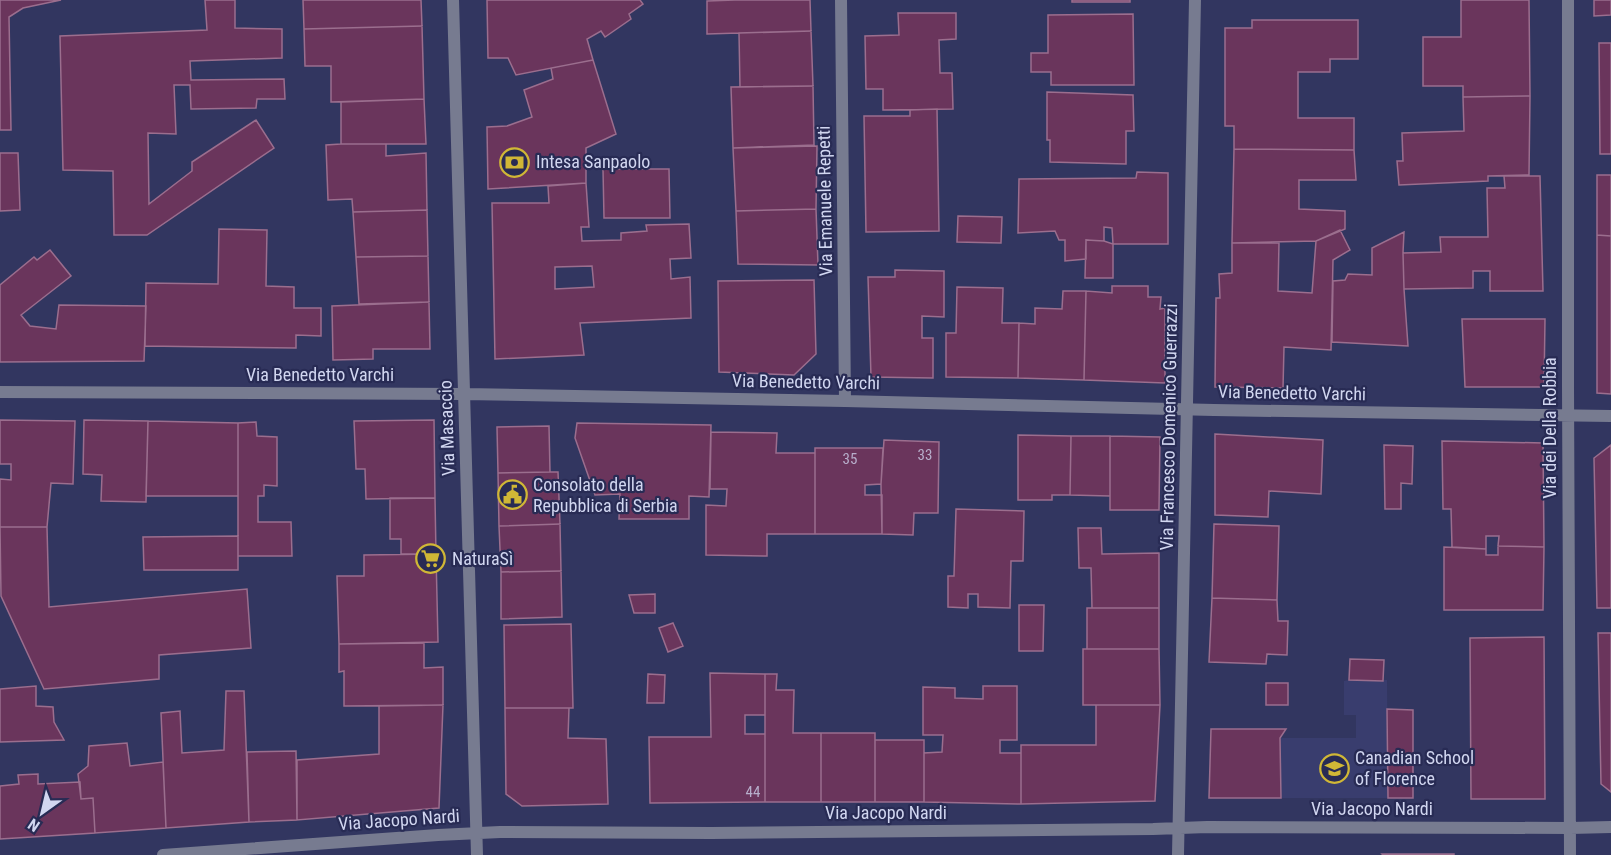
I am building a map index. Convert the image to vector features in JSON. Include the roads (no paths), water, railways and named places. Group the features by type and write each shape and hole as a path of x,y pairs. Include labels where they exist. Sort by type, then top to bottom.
{"street":[{"name":"Via Masaccio","path":"453,0 477,855"},
{"name":"Via Emanuele Repetti","path":"841,0 845,401"},
{"name":"Via Francesco Domenico Guerrazzi","path":"1178,855 1195,0"},
{"name":"Via dei Della Robbia","path":"1568,0 1570,855"},
{"name":"Via Benedetto Varchi","path":"0,392 464,394 1611,416"},
{"name":"Via Jacopo Nardi","path":"163,855 500,832 723,833 1207,827 1611,827"}],"place":[{"name":"Intesa Sanpaolo","path":"515,162"},
{"name":"Consolato della Repubblica di Serbia","path":"512,495"},
{"name":"NaturaSì","path":"431,559"},
{"name":"Canadian School of Florence","path":"1334,768"}]}
